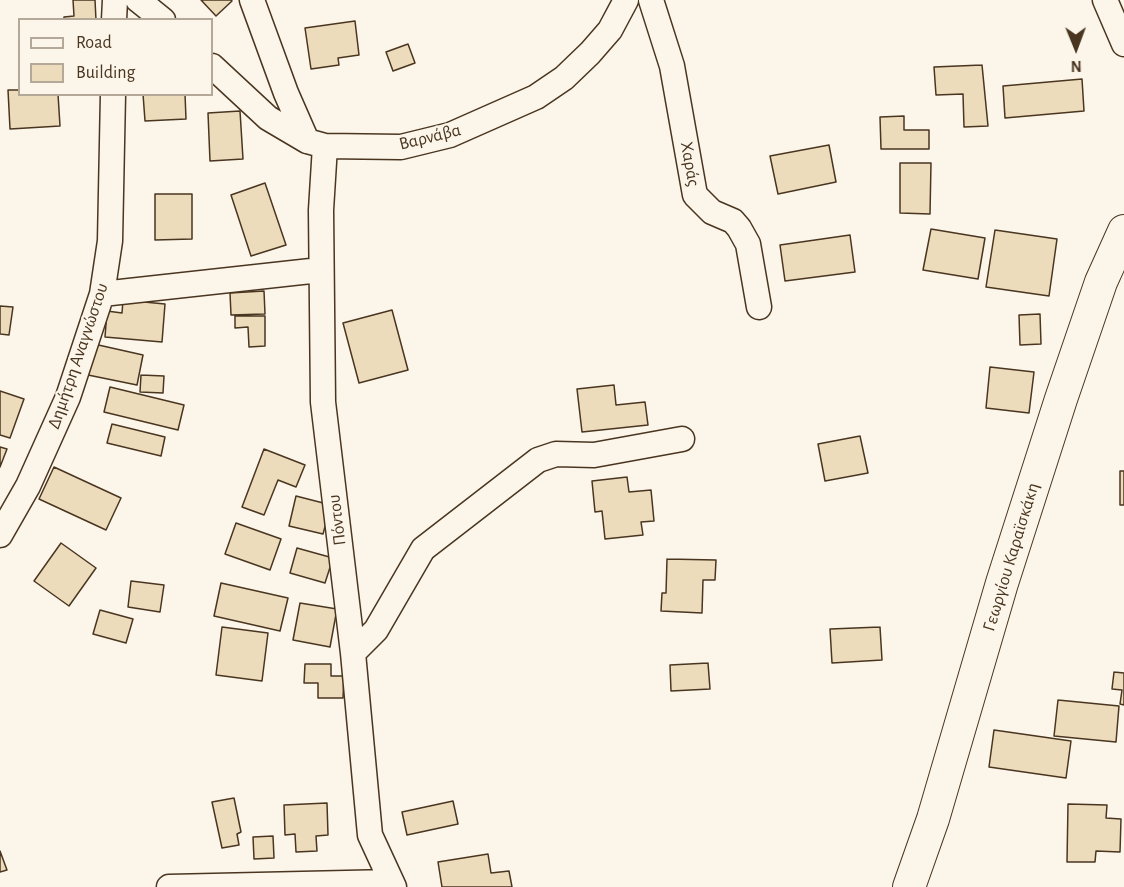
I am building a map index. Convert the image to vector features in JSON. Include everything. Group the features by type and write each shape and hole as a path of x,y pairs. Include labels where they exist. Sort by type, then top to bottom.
{"main road":[{"name":"Γεωργίου Καραϊσκάκη","path":"909,887 933,819 1002,583 1061,399 1101,282 1123,240"}],"street":[{"path":"114,18 115,0"},
{"path":"138,0 160,18"},
{"path":"252,0 286,93 316,144"},
{"name":"Βαρνάβα","path":"213,67 268,118 316,144 400,147 450,135 493,118 536,97 564,78 610,30 626,0"},
{"name":"Χαράς","path":"651,0 672,66 695,195 712,212 739,228 748,244 759,307"},
{"path":"1105,0 1124,44"},
{"name":"Δημήτρη Αναγνώστου","path":"0,535 28,486 68,397 102,294 110,241 112,96"},
{"name":"Πόντου","path":"316,144 323,402 353,653 370,835 393,884"},
{"path":"102,294 320,270"},
{"path":"353,653 376,630 423,549 538,460 556,454 594,455 682,439"},
{"path":"169,887 393,884"}],"building":[{"path":"73,0 95,0 96,18 64,18 74,16"},
{"path":"201,0 231,0 232,1 216,16"},
{"path":"355,21 359,55 338,58 339,65 311,69 305,28"},
{"path":"408,44 415,63 393,71 386,52"},
{"path":"982,65 988,126 964,127 963,94 936,95 934,67"},
{"path":"1082,79 1084,111 1005,118 1003,86"},
{"path":"8,90 18,90 18,96 58,96 60,126 10,129"},
{"path":"143,96 185,96 186,119 145,121"},
{"path":"240,111 243,159 210,161 208,113"},
{"path":"904,116 904,130 929,130 929,149 881,149 880,117"},
{"path":"829,145 836,182 778,194 770,156"},
{"path":"900,163 931,163 930,214 900,213"},
{"path":"265,183 286,245 251,256 231,195"},
{"path":"155,194 192,194 192,239 155,240"},
{"path":"931,229 985,238 978,279 923,270"},
{"path":"995,230 1057,239 1049,296 986,287"},
{"path":"850,235 855,272 785,281 780,245"},
{"path":"264,291 265,314 231,315 230,293"},
{"path":"123,300 165,304 162,342 105,337 107,311 122,313"},
{"path":"0,306 13,307 9,335 0,334"},
{"path":"392,310 408,370 359,383 343,323"},
{"path":"1040,314 1041,344 1020,345 1019,315"},
{"path":"235,316 265,316 265,346 249,347 248,327 235,328"},
{"path":"94,344 143,355 137,385 88,375"},
{"path":"990,367 1034,372 1029,413 986,408"},
{"path":"141,375 164,376 163,393 140,392"},
{"path":"614,385 616,405 645,402 648,425 582,432 577,389"},
{"path":"110,387 184,405 178,430 104,412"},
{"path":"0,391 24,399 10,438 0,435"},
{"path":"112,424 165,437 161,456 107,443"},
{"path":"860,436 868,473 825,481 818,444"},
{"path":"0,447 7,449 0,467"},
{"path":"264,449 305,465 296,487 278,480 264,515 242,507"},
{"path":"54,467 121,498 106,530 39,499"},
{"path":"1120,471 1124,471 1124,505 1120,505"},
{"path":"627,477 629,492 651,490 654,521 641,522 643,535 605,539 602,511 595,512 592,481"},
{"path":"296,496 331,505 323,534 289,526"},
{"path":"236,523 281,539 270,570 225,554"},
{"path":"61,543 96,568 69,606 34,581"},
{"path":"297,548 333,558 325,583 290,573"},
{"path":"667,559 716,560 715,580 703,580 702,613 661,611 662,593 666,593"},
{"path":"131,581 164,585 160,612 128,607"},
{"path":"221,583 288,598 280,631 214,616"},
{"path":"300,603 337,609 330,647 293,640"},
{"path":"100,610 133,619 126,643 93,634"},
{"path":"222,627 268,633 262,681 216,675"},
{"path":"880,627 882,660 832,663 830,629"},
{"path":"708,663 710,689 671,691 670,665"},
{"path":"305,664 331,664 331,676 344,676 343,698 318,698 318,683 304,683"},
{"path":"1114,672 1124,673 1124,705 1120,704 1122,690 1112,689"},
{"path":"1058,700 1119,706 1116,742 1054,736"},
{"path":"994,730 1071,741 1066,778 989,767"},
{"path":"234,798 241,832 237,834 239,845 222,848 212,802"},
{"path":"453,801 458,824 407,835 402,812"},
{"path":"327,803 328,835 316,836 317,851 296,852 295,834 285,835 284,805"},
{"path":"1068,804 1107,805 1106,818 1121,819 1120,852 1096,851 1095,862 1067,862"},
{"path":"273,836 274,858 254,859 253,837"},
{"path":"0,851 7,870 0,872"},
{"path":"488,854 491,873 509,871 512,887 442,887 438,862"}]}
